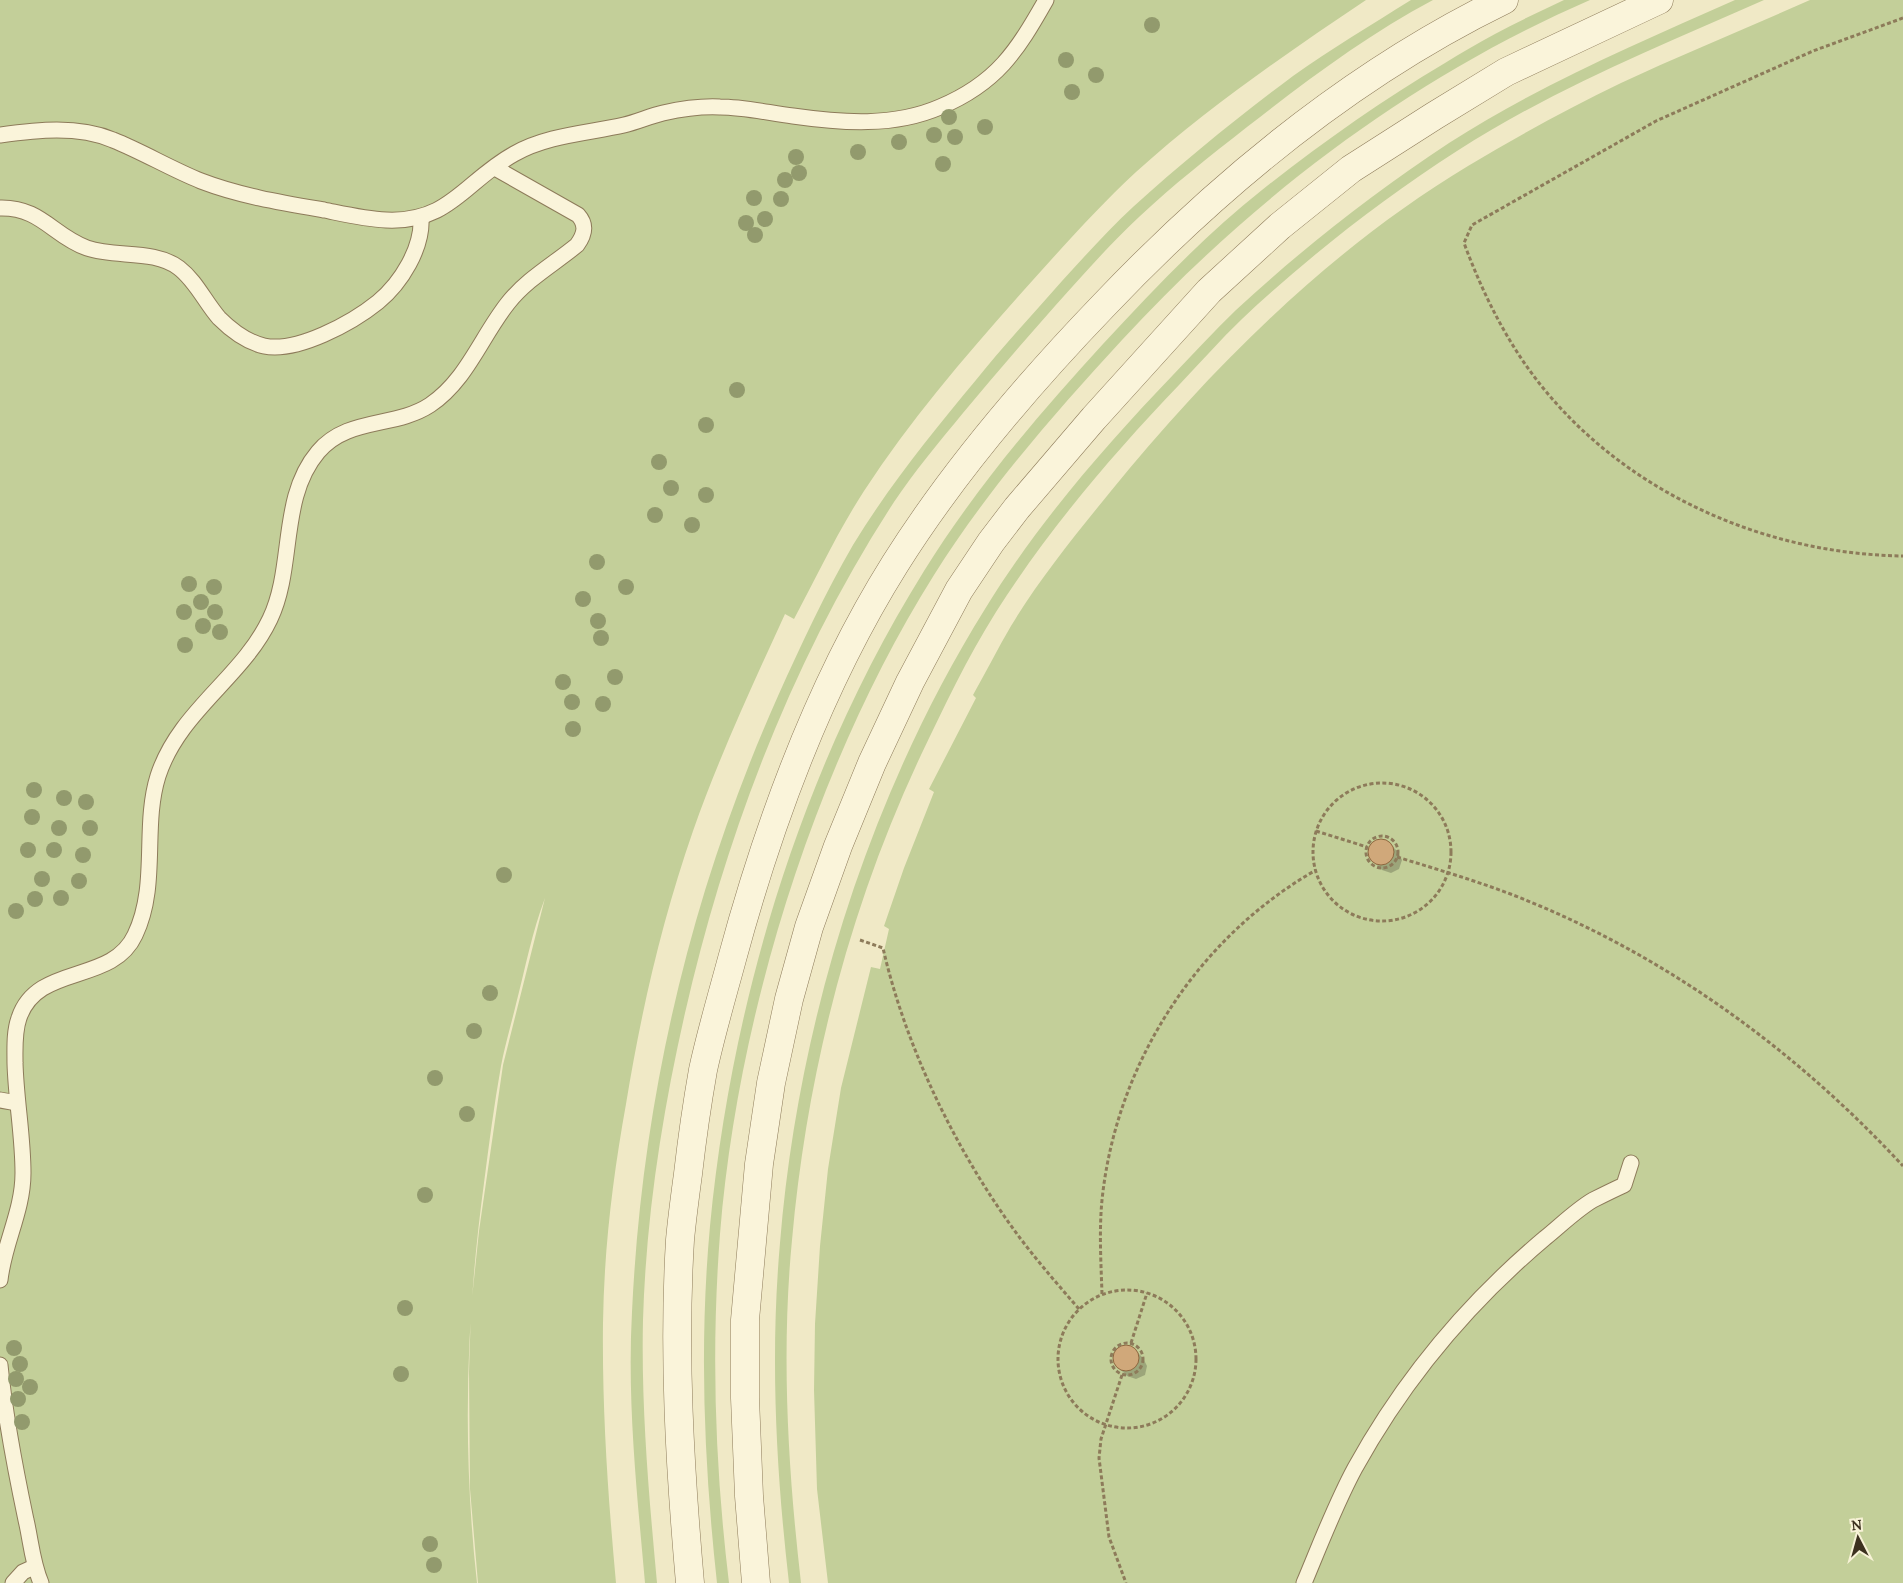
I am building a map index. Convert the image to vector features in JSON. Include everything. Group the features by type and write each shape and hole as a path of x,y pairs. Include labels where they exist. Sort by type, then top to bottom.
{"street":[{"path":"690,1583 681,1448 677,1316 680,1234 704,1070 746,906 797,755 864,616 924,519 1040,372 1177,231 1243,172 1313,116 1397,60 1504,0"},
{"path":"756,1583 749,1496 745,1320 758,1164 773,1074 789,999 809,927 838,846 872,763 910,682 960,590 1016,508 1094,418 1209,291 1280,226 1351,169 1506,72 1659,0"}],"lane":[{"path":"0,135 49,130 89,133 111,138 204,182 264,198 373,219 399,220 422,218 445,207 514,154 544,143 622,125 662,113 694,108 719,107 826,121 851,122 901,119 920,114 940,107 966,94 987,81 997,72 1015,51 1046,0"},
{"path":"0,1280 1,1268 20,1205 23,1174 17,1103 15,1036 19,1016 27,1002 36,993 50,984 69,976 112,962 124,951 135,935 144,907 148,884 152,809 157,779 173,744 187,722 238,665 267,625 277,601 293,508 311,461 326,443 336,436 368,424 415,412 435,401 454,384 512,299 521,289 566,254 582,238 584,225 583,220 578,214 495,168"},
{"path":"0,208 18,208 40,217 69,239 87,248 160,259 178,267 194,284 219,318 232,330 256,343 276,347 303,342 331,331 358,316 380,300 410,262 420,239 422,218"},
{"path":"0,1100 17,1103"},
{"path":"1304,1583 1355,1468 1393,1406 1416,1375 1470,1309 1510,1267 1591,1201 1624,1186 1632,1163"},
{"path":"0,1365 13,1462 27,1522 34,1567 41,1583"},
{"path":"13,1583 24,1572 34,1567"}],"path":[{"path":"1903,18 1813,52 1656,121 1472,226 1464,243 1480,286 1525,365 1559,406 1585,432 1632,471 1692,506 1782,540 1842,552 1903,556"},
{"path":"1386,782 1403,786 1420,794 1434,805 1444,820 1450,837 1452,855 1448,872 1441,889 1429,903 1414,913 1397,919 1379,921 1361,918 1345,910 1331,898 1321,884 1316,870 1313,849 1316,831 1324,814 1335,801 1350,790 1368,784 1386,782"},
{"path":"1316,831 1367,847"},
{"path":"1379,836 1387,836 1394,841 1398,848 1398,857 1393,864 1386,868 1377,867 1366,856 1367,847 1371,840 1379,836"},
{"path":"1398,857 1448,872 1540,906 1627,948 1672,974 1729,1012 1798,1066 1844,1105 1903,1166"},
{"path":"1102,1294 1100,1235 1105,1177 1118,1121 1131,1082 1146,1048 1181,992 1215,950 1260,907 1295,882 1316,870"},
{"path":"860,940 883,948 891,979 920,1061 949,1121 980,1177 1019,1237 1079,1309"},
{"path":"1111,1291 1147,1292 1164,1300 1177,1311 1188,1326 1194,1343 1196,1361 1193,1379 1185,1396 1174,1409 1159,1420 1142,1426 1124,1428 1106,1425 1090,1418 1076,1406 1065,1391 1059,1374 1060,1338 1068,1322 1079,1309 1094,1298 1111,1291"},
{"path":"1131,1343 1147,1292"},
{"path":"1131,1343 1138,1348 1142,1355 1142,1364 1138,1371 1130,1375 1122,1375 1115,1370 1111,1363 1111,1355 1115,1348 1131,1343"},
{"path":"1122,1375 1101,1439 1099,1458 1109,1537 1126,1583"}],"green space":[{"path":"0,0 1366,0 1219,103 1163,148 1092,215 982,338 920,413 854,506 794,619 785,614 725,749 703,803 682,865 654,966 621,1131 607,1240 603,1323 608,1485 616,1583 478,1583 470,1489 469,1372 471,1324 468,1383 469,1483 477,1583 0,1583","holes":["545,898 503,1065 479,1231 472,1294 484,1183 501,1066 532,937"]},
{"path":"1411,0 1433,0 1361,43 1269,110 1165,194 1106,250 1009,359 919,468 894,502 824,622 767,748 721,879 685,1013 669,1089 656,1166 643,1320 644,1419 657,1583 645,1583 632,1414 632,1312 638,1232 647,1153 660,1074 676,997 696,920 720,844 747,770 778,696 814,619 853,545 881,502 912,460 997,355 1106,234 1133,207 1172,173 1272,92 1322,56"},
{"path":"1564,0 1590,0 1524,31 1460,66 1398,104 1338,146 1281,190 1173,288 1122,340 999,482 934,575 892,648 853,726 819,808 789,892 744,1064 730,1150 717,1278 716,1409 720,1496 729,1583 717,1583 706,1450 704,1360 710,1226 721,1140 736,1055 755,970 780,886 808,804 842,724 881,646 924,571 964,511 1008,453 1103,344 1199,245 1262,190 1374,108 1476,44"},
{"path":"1735,0 1764,0 1569,88 1493,129 1457,151 1373,209 1293,273 1226,335 1105,466 1037,552 985,629 947,701 895,813 852,932 820,1053 799,1177 789,1283 787,1326 788,1412 793,1498 801,1583 789,1583 778,1456 775,1328 780,1243 789,1160 803,1078 822,995 845,914 873,834 906,756 943,681 985,609 1005,577 1049,517 1097,458 1147,402 1228,318 1312,244 1393,182 1483,122 1589,66"},
{"path":"1810,0 1903,0 1903,1583 828,1583 817,1489 814,1390 815,1324 820,1246 828,1169 841,1088 871,967 880,969 889,929 884,926 904,868 934,792 929,789 976,698 973,695 1011,626 1046,574 1072,540 1111,491 1190,400 1276,313 1368,234 1468,166 1563,112 1644,72"}],"building":[{"path":"1381,839 1390,843 1394,852 1390,861 1381,865 1372,861 1368,852 1372,843"},
{"path":"1126,1345 1135,1349 1139,1358 1135,1367 1126,1371 1117,1367 1113,1358 1117,1349"}]}
